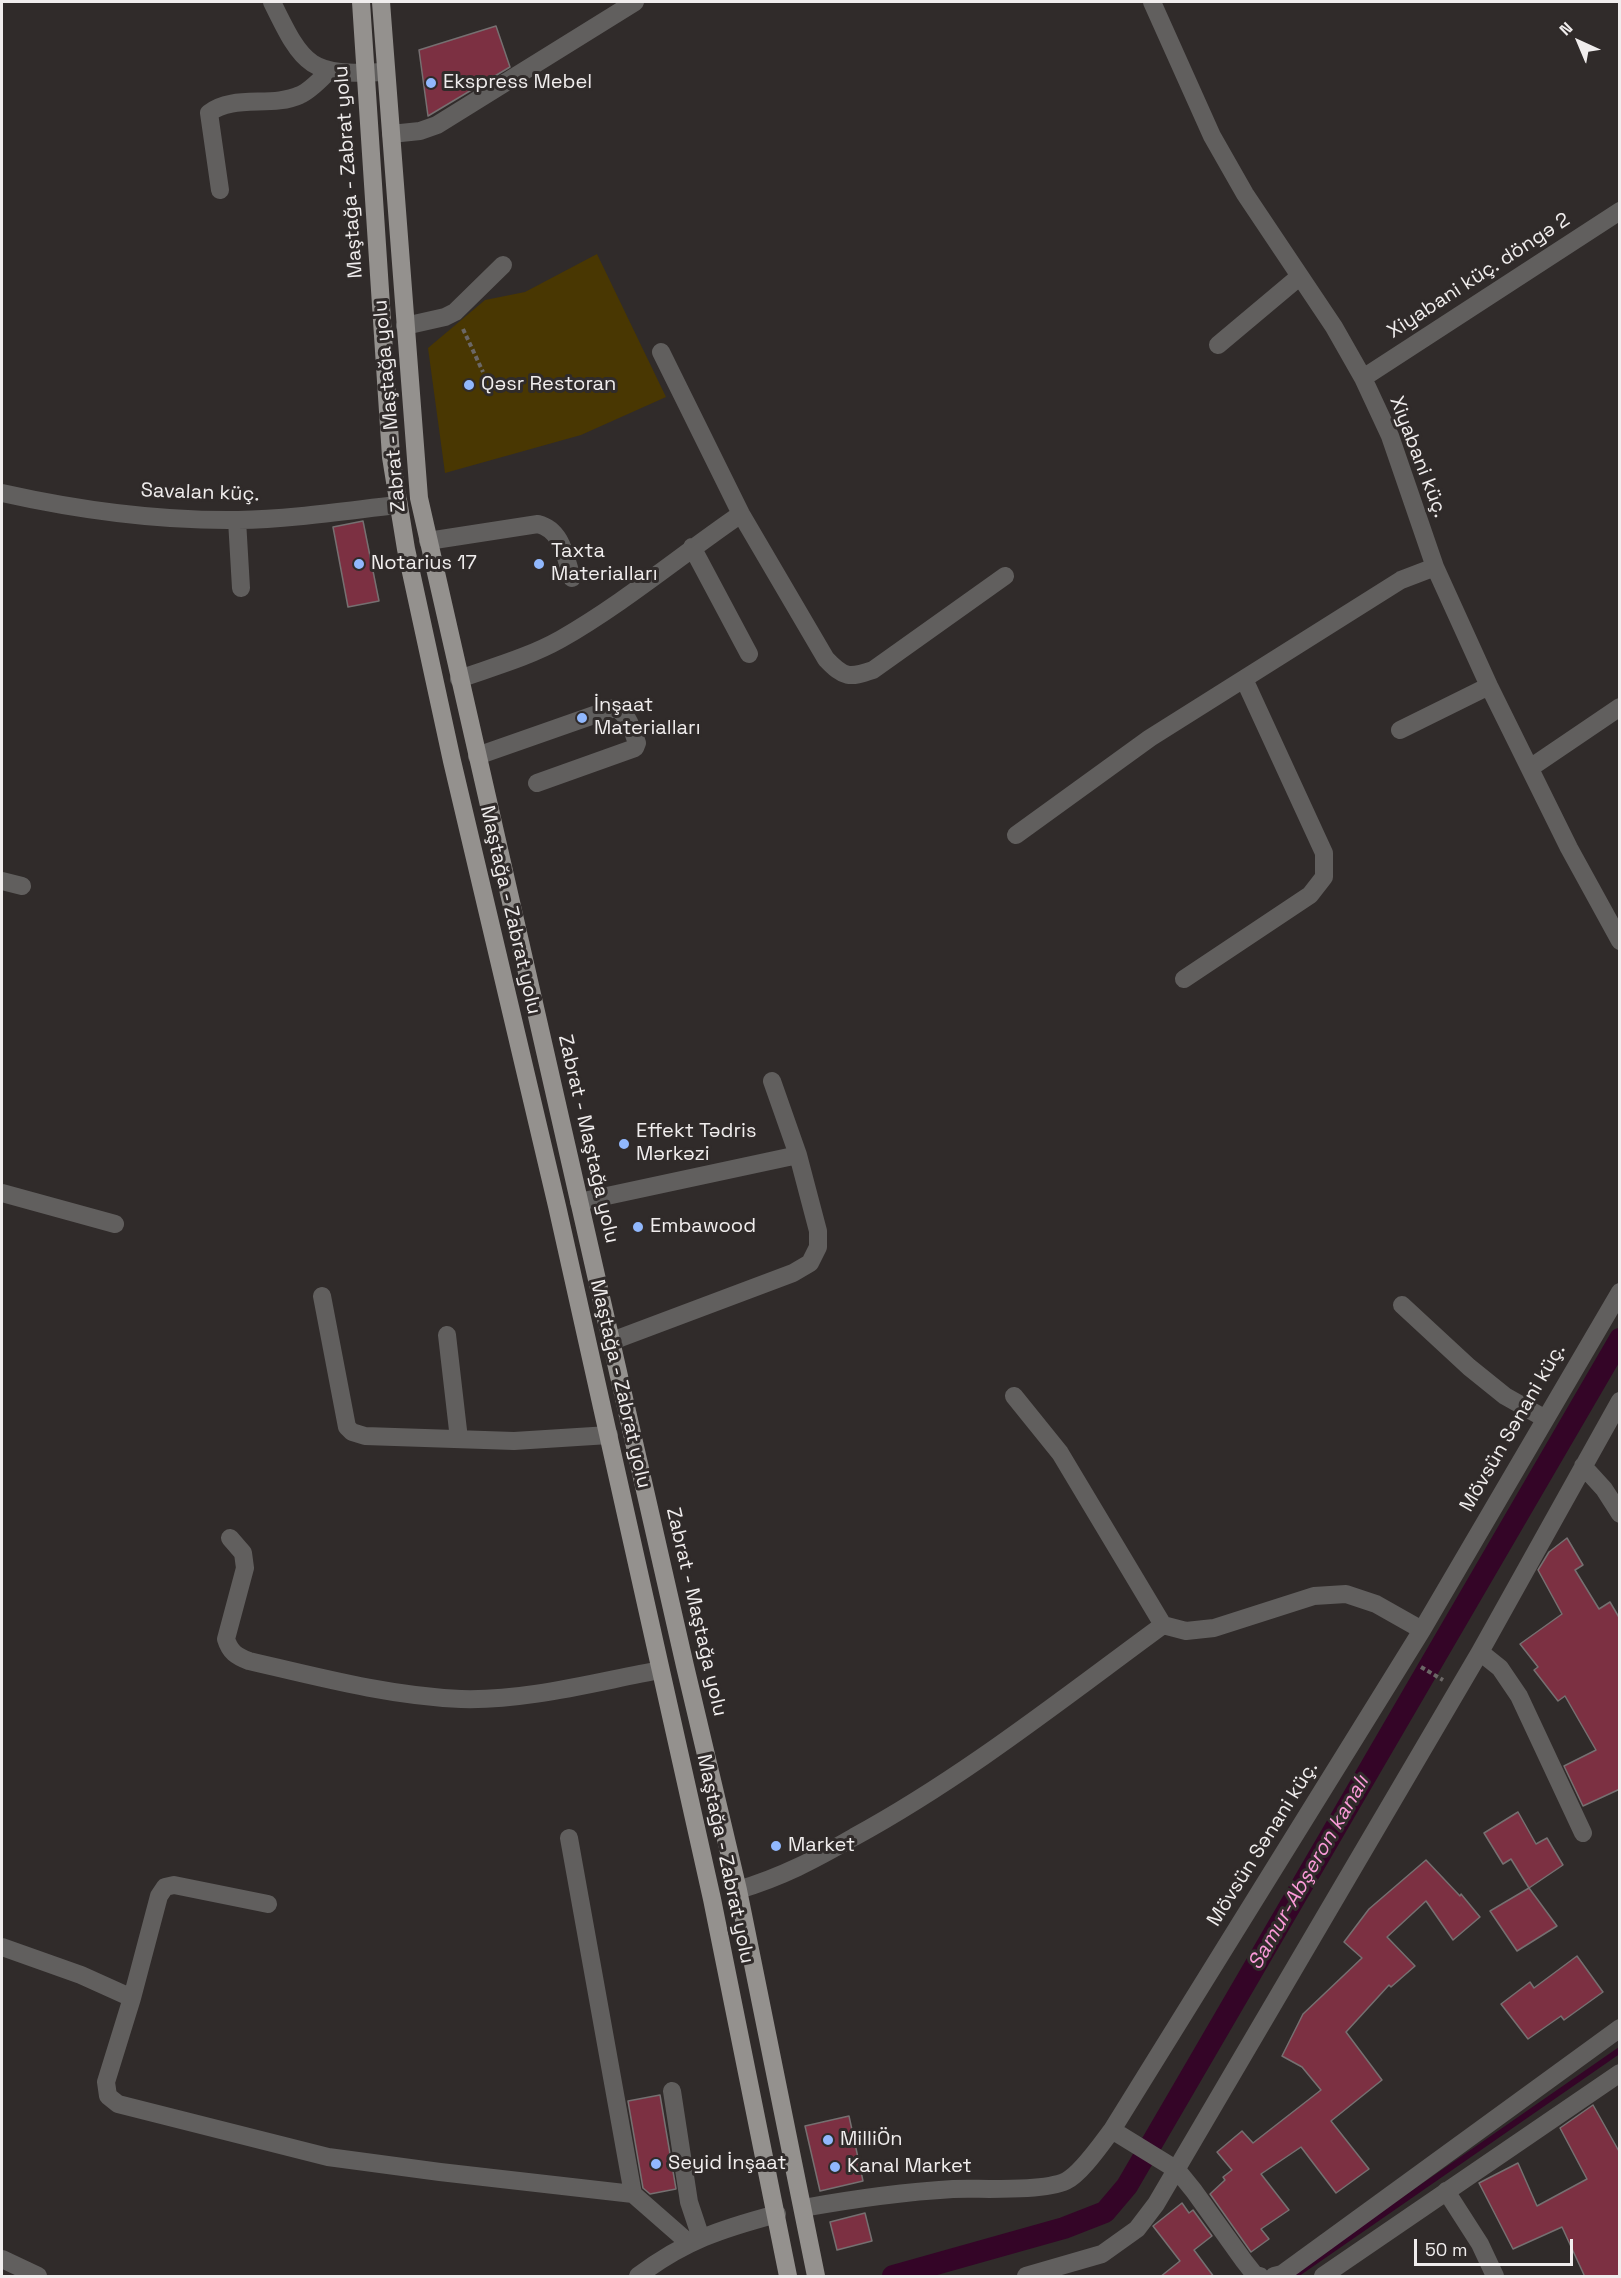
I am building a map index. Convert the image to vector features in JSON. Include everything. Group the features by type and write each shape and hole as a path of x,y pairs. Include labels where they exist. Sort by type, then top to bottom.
{"main road":[{"name":"Maştağa - Zabrat yolu","path":"361,2 391,457 397,505 452,761 609,1435 712,1899 788,2277"},
{"name":"Zabrat - Maştağa yolu","path":"381,2 414,457 419,498 687,1677 738,1890 816,2277"},
{"path":"777,2214 803,2208"}],"street":[{"path":"272,2 292,41 305,59 317,67 329,72 386,72"},
{"path":"391,135 420,131 437,125 635,2"},
{"name":"Xiyabani küç.","path":"1152,2 1212,136 1245,195 1334,327 1363,378 1390,436 1435,567 1489,686 1569,848 1620,941"},
{"path":"220,190 208,113 218,106 288,99 302,95 329,72"},
{"name":"Xiyabani küç. döngə 2","path":"1363,378 1620,211"},
{"path":"405,326 445,317 455,312 503,265"},
{"path":"1218,345 1299,277"},
{"path":"661,352 741,514 826,659 838,671 854,676 873,670 1005,576"},
{"name":"Savalan küç.","path":"2,493 72,507 168,517 237,520 397,505"},
{"path":"459,679 528,655 560,639 595,618 741,514"},
{"path":"237,520 241,588"},
{"path":"428,541 538,524 550,527 558,538 572,578"},
{"path":"693,547 749,654"},
{"path":"1016,835 1150,738 1401,580 1435,567"},
{"path":"1184,979 1310,895 1324,877 1324,854 1244,679"},
{"path":"1400,730 1489,686"},
{"path":"1530,768 1620,707"},
{"path":"477,756 614,708 621,710 628,719 638,742 635,748 537,783"},
{"path":"2,882 22,886"},
{"path":"612,1341 793,1273 810,1263 818,1247 818,1231 798,1155 772,1081"},
{"path":"579,1202 798,1155"},
{"path":"2,1193 115,1224"},
{"name":"Mövsün Sənani küç.","path":"803,2208 911,2192 1041,2186 1067,2180 1091,2157 1112,2130 1422,1630 1544,1418 1620,1292"},
{"path":"322,1296 347,1426 352,1432 365,1436 514,1441 609,1435"},
{"path":"1402,1305 1469,1367 1505,1396 1544,1418"},
{"path":"447,1335 459,1439"},
{"path":"1014,1396 1060,1452 1163,1625 1186,1631 1214,1628 1314,1596 1346,1594 1376,1604 1422,1630"},
{"path":"1026,2277 1102,2254 1137,2229 1156,2204 1480,1652 1620,1401"},
{"path":"1583,1466 1604,1489 1620,1514"},
{"path":"230,1538 243,1553 245,1568 226,1639 229,1648 236,1656 249,1661 350,1684 461,1699 510,1697 660,1670"},
{"path":"738,1890 771,1881 904,1810 970,1767 1163,1625"},
{"path":"1480,1652 1500,1668 1519,1696 1583,1833"},
{"path":"569,1838 633,2193"},
{"path":"268,1904 174,1885 165,1887 159,1896 132,1998 106,2082 108,2096 118,2104 328,2157 633,2193 695,2241"},
{"path":"2,1947 81,1975 132,1998"},
{"path":"1274,2277 1282,2274 1620,2028"},
{"path":"1323,2277 1620,2073"},
{"path":"672,2091 695,2241"},
{"path":"1112,2130 1176,2170 1194,2191 1244,2261 1260,2277"},
{"path":"1446,2191 1480,2244 1496,2277"},
{"path":"638,2277 695,2241 724,2228 777,2214"},
{"path":"2,2259 29,2275"}],"path":[{"path":"455,312 483,372"},
{"path":"1405,1657 1458,1689"}],"shaded area":[{"path":"597,254 666,397 581,435 445,473 428,348 485,300 525,292"}],"building":[{"path":"496,26 510,67 428,116 419,50"},
{"path":"363,521 379,601 348,607 333,527"},
{"path":"1567,1538 1583,1565 1575,1570 1599,1609 1610,1602 1620,1619 1620,1789 1583,1806 1564,1766 1596,1750 1565,1696 1558,1701 1534,1670 1538,1667 1520,1644 1562,1614 1538,1570 1549,1552"},
{"path":"1518,1812 1536,1844 1547,1838 1563,1865 1529,1888 1511,1859 1503,1864 1484,1833"},
{"path":"1426,1860 1460,1896 1461,1894 1480,1917 1453,1940 1426,1901 1387,1937 1415,1966 1391,1987 1389,1985 1346,2032 1382,2080 1331,2121 1369,2169 1336,2193 1301,2147 1261,2174 1289,2210 1261,2229 1269,2239 1251,2252 1210,2194 1225,2180 1223,2177 1232,2170 1217,2152 1242,2131 1253,2143 1321,2090 1302,2067 1282,2056 1303,2014 1362,1958 1344,1942 1369,1909"},
{"path":"1529,1888 1557,1926 1517,1951 1490,1911"},
{"path":"1577,1956 1603,1992 1564,2020 1561,2016 1528,2039 1501,2004 1530,1982 1534,1988"},
{"path":"660,2095 676,2189 650,2194 643,2188 628,2101"},
{"path":"1593,2105 1620,2153 1620,2277 1585,2277 1562,2227 1513,2249 1479,2183 1518,2163 1537,2206 1587,2179 1560,2128"},
{"path":"849,2116 863,2181 820,2191 805,2126"},
{"path":"1182,2203 1189,2213 1193,2210 1212,2236 1194,2250 1214,2277 1160,2277 1180,2261 1153,2226"},
{"path":"865,2213 872,2241 837,2250 830,2222"}],"waterway":[{"name":"Samur-Abşeron kanalı","path":"893,2276 1064,2228 1105,2212 1127,2186 1620,1339"},
{"path":"1294,2276 1620,2050"}],"place":[{"name":"Ekspress Mebel","path":"431,83"},
{"name":"Qəsr Restoran","path":"469,385"},
{"name":"Notarius 17","path":"359,564"},
{"name":"Taxta Materialları","path":"539,564"},
{"name":"İnşaat Materialları","path":"582,718"},
{"name":"Effekt Tədris Mərkəzi","path":"624,1144"},
{"name":"Embawood","path":"638,1227"},
{"name":"Market","path":"776,1846"},
{"name":"MilliÖn","path":"828,2140"},
{"name":"Seyid İnşaat","path":"656,2164"},
{"name":"Kanal Market","path":"835,2167"}]}
